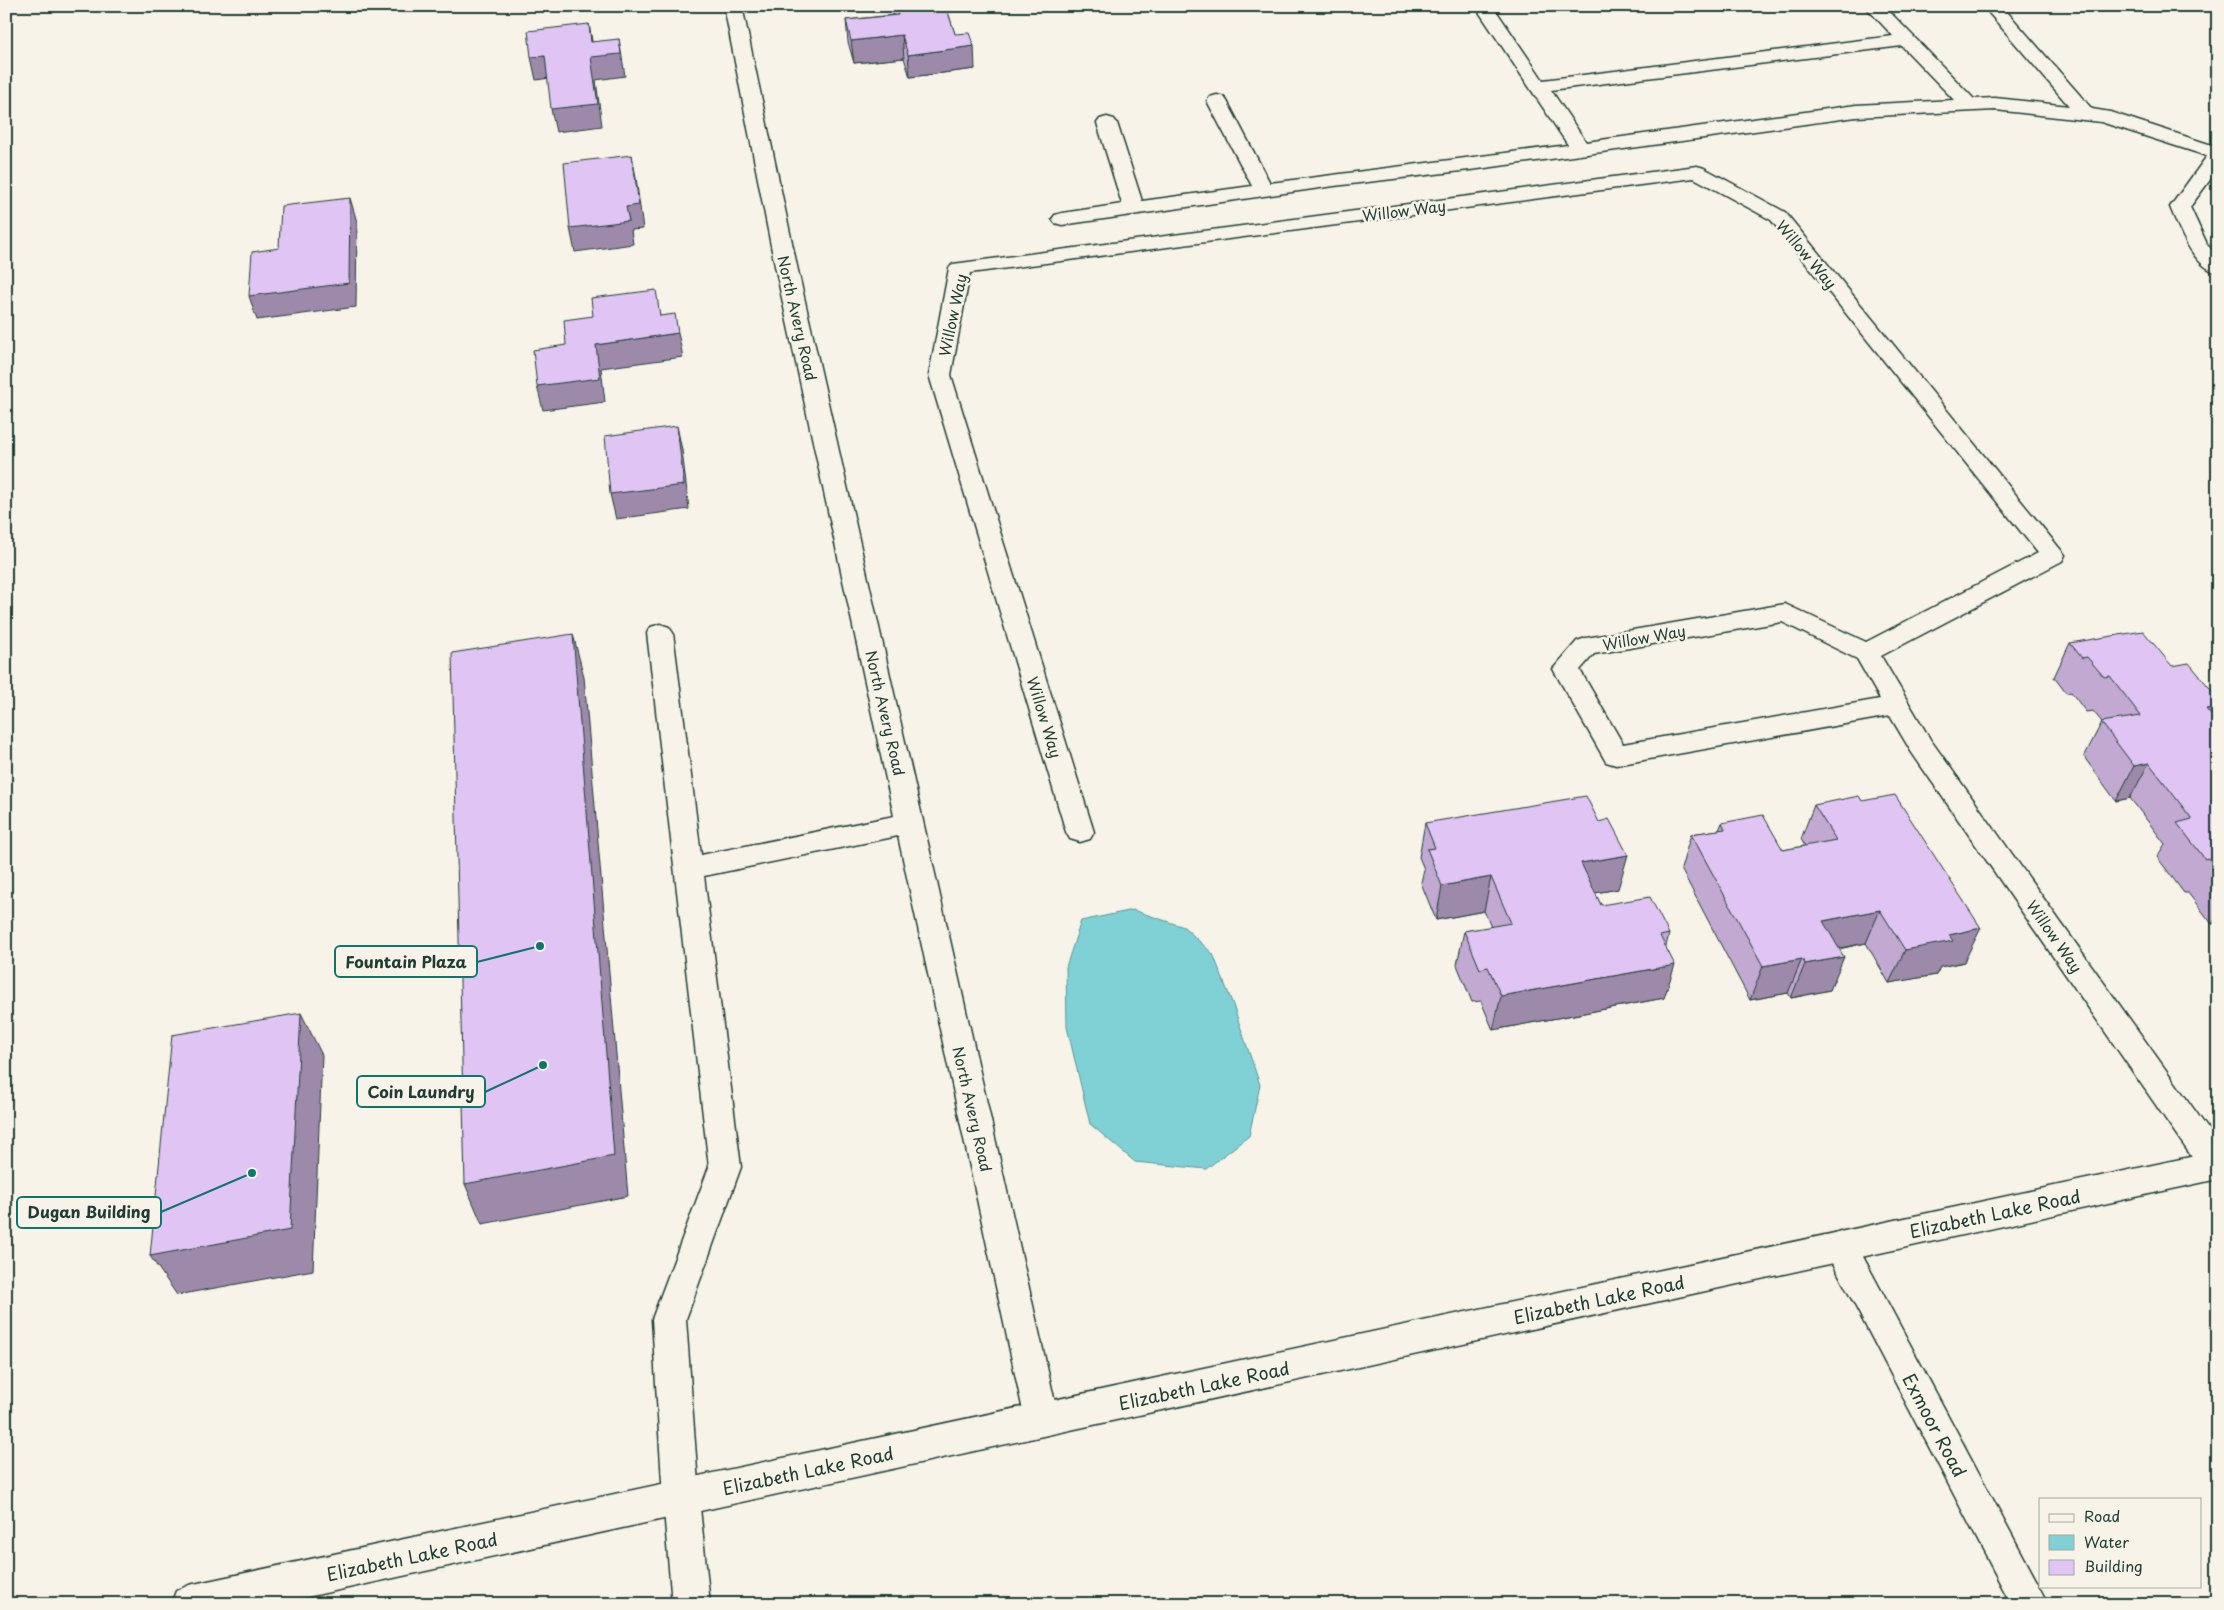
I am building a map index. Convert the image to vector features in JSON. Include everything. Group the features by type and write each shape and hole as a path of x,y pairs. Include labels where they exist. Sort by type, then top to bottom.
{"street":[{"name":"North Avery Road","path":"733,6 786,266 1042,1420"},
{"path":"1484,6 1581,149"},
{"path":"1874,6 1969,105"},
{"path":"1992,6 2086,114"},
{"path":"1538,86 1907,40"},
{"path":"1217,101 1264,190"},
{"path":"1062,219 1856,110 1995,104 2102,116 2218,154 2180,207 2198,246 2218,267"},
{"path":"1107,123 1134,209"},
{"name":"Willow Way","path":"1080,832 940,375 960,268 1697,172 1778,216 2053,555 1866,653"},
{"name":"Willow Way","path":"1897,705 1616,755 1566,669 1586,647 1785,613 1866,653 1897,705 1921,746 2217,1165"},
{"path":"660,633 725,1167 669,1319 681,1498 691,1604"},
{"path":"688,868 910,824"},
{"name":"Elizabeth Lake Road","path":"189,1604 2217,1165"},
{"name":"Exmoor Road","path":"1840,1246 2031,1604"}],"water":[{"path":"1133,910 1184,927 1213,954 1233,1005 1260,1085 1249,1136 1206,1169 1135,1162 1090,1124 1067,1027 1066,967 1081,921"}],"building":[{"path":"895,6 946,6 955,34 969,33 974,46 908,55 902,35 851,41 846,20 898,15"},
{"path":"589,24 591,42 619,39 621,54 591,57 598,104 551,109 545,56 531,57 528,31"},
{"path":"632,155 639,205 626,207 629,221 570,228 564,163"},
{"path":"350,198 349,283 249,296 252,252 279,248 281,206"},
{"path":"656,290 660,316 675,314 678,333 596,345 600,378 537,386 533,350 566,345 564,320 593,316 591,298"},
{"path":"677,426 684,485 610,494 605,436"},
{"path":"2143,631 2172,666 2189,663 2218,698 2218,707 2206,709 2218,724 2218,871 2208,858 2205,859 2177,823 2192,819 2149,763 2134,766 2101,722 2141,716 2110,676 2104,677 2087,657 2082,658 2070,643"},
{"path":"573,634 614,1156 465,1184 452,653"},
{"path":"1895,795 1981,928 1949,935 1953,941 1905,950 1880,910 1823,921 1844,957 1805,964 1802,959 1763,966 1691,834 1725,829 1722,823 1763,815 1783,850 1836,840 1814,805 1859,796 1862,801"},
{"path":"1586,796 1599,822 1609,819 1628,855 1581,863 1601,905 1650,897 1669,934 1660,936 1675,965 1501,996 1488,967 1480,969 1464,931 1511,923 1491,877 1442,886 1427,849 1435,848 1425,823"},
{"path":"301,1013 290,1230 150,1256 172,1035"}],"place":[{"name":"Fountain Plaza","path":"540,946"},
{"name":"Coin Laundry","path":"543,1065"},
{"name":"Dugan Building","path":"252,1173"}]}
